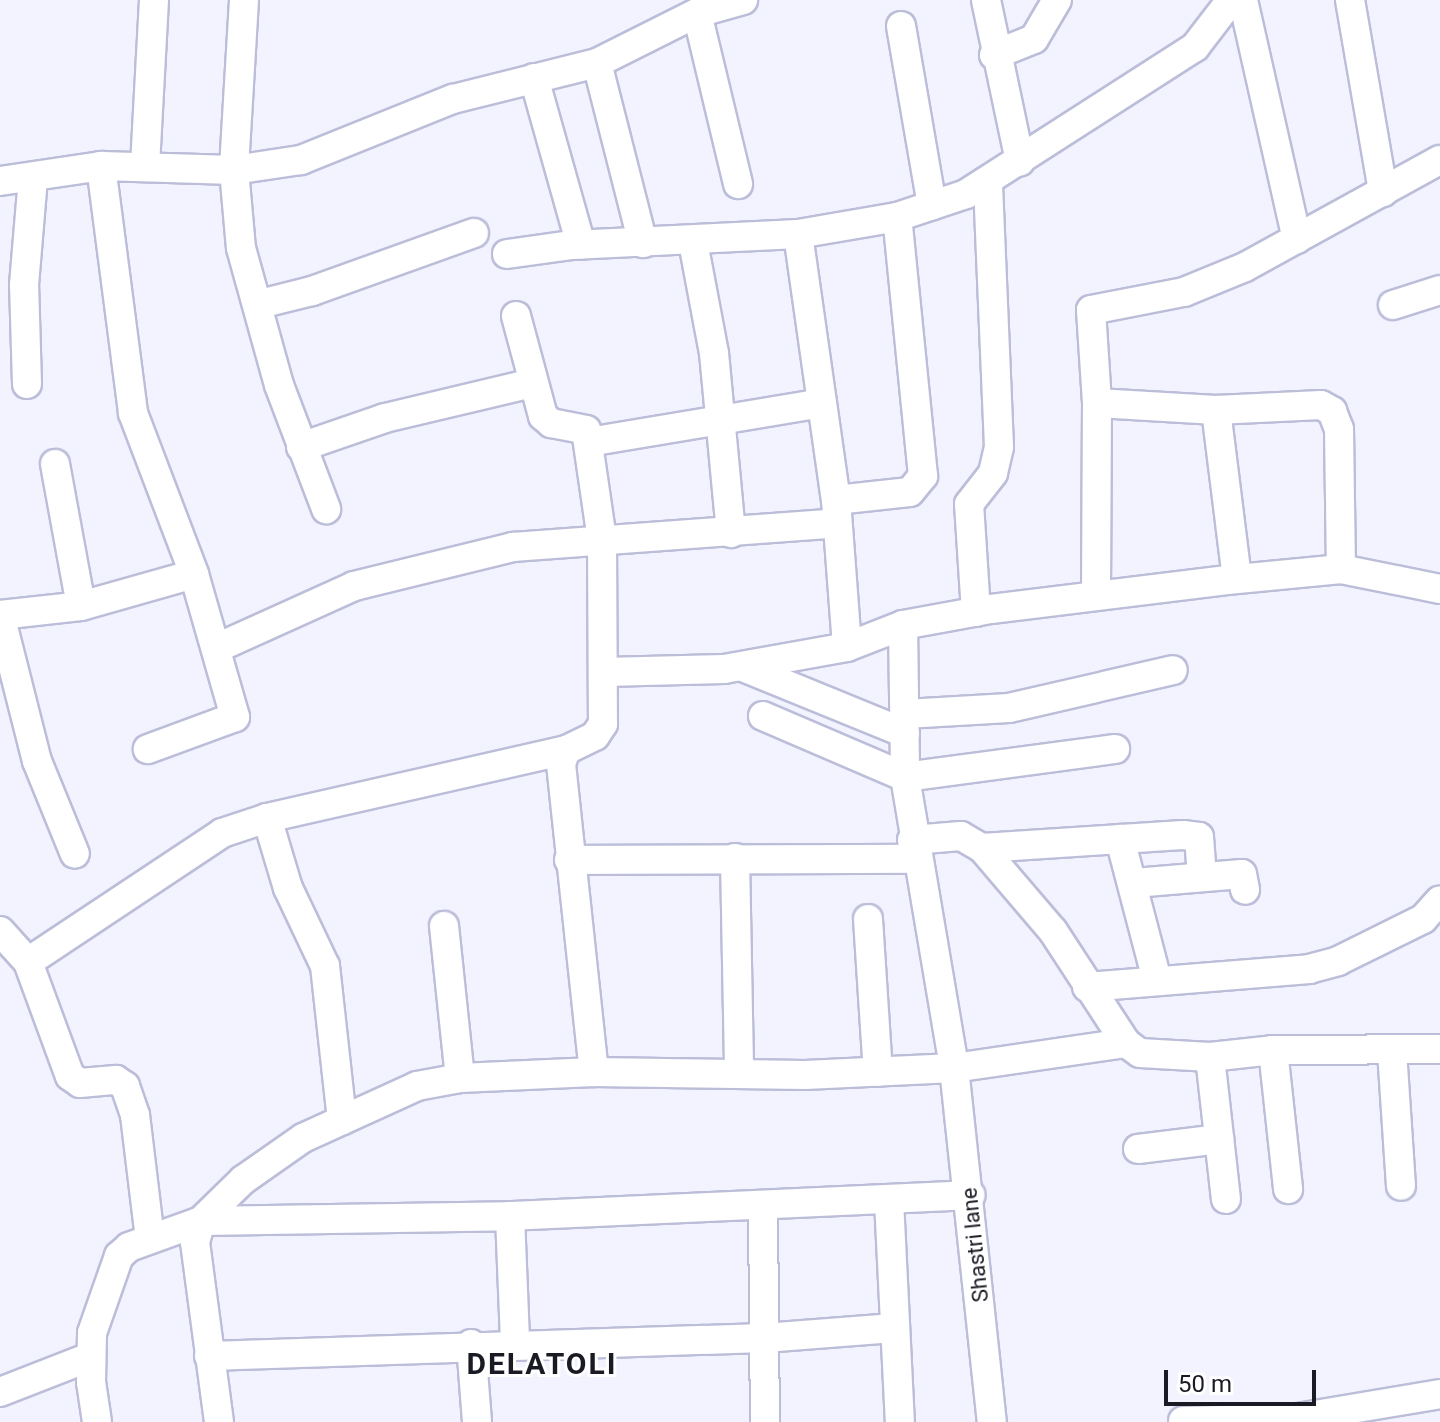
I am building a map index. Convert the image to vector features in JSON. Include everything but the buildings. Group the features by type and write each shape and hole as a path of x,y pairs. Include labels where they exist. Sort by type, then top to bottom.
{"street":[{"path":"145,166 154,0"},
{"path":"244,0 234,170 241,248 301,447 326,509"},
{"path":"0,181 101,166 234,170 301,160 453,99 597,63 697,13 743,0"},
{"path":"986,0 994,55 1020,161"},
{"path":"994,55 1034,39 1057,0"},
{"path":"507,254 581,245 693,242 798,234 897,217 932,205 988,182 1195,47 1231,0"},
{"path":"1243,0 1297,239"},
{"path":"1350,0 1383,192"},
{"path":"697,13 738,184"},
{"path":"901,26 932,205"},
{"path":"597,63 643,243"},
{"path":"534,78 581,245"},
{"path":"1096,595 1097,403 1091,310 1184,292 1297,239 1440,160"},
{"path":"101,166 133,413 194,574 235,717 148,749"},
{"path":"27,384 24,285 33,177"},
{"path":"976,612 969,504 993,473 999,447 988,182"},
{"path":"217,648 354,586 513,547 731,533 910,492 923,476 897,217"},
{"path":"260,304 312,291 474,233"},
{"path":"798,234 836,511 847,647"},
{"path":"693,242 722,421 731,533"},
{"path":"1393,305 1440,290"},
{"path":"28,962 222,833 267,818 566,750 595,736 603,724 602,540 589,442 586,430 551,423 543,416 516,316"},
{"path":"301,447 385,418 532,383"},
{"path":"589,442 822,403"},
{"path":"1097,403 1216,410 1321,405 1332,411 1339,429 1341,569"},
{"path":"1216,410 1237,579"},
{"path":"55,464 81,606"},
{"path":"604,672 740,666 847,647 903,625 976,612 1237,579 1341,569 1433,587"},
{"path":"75,854 37,761 0,615 81,606 194,574"},
{"name":"Shastri lane","path":"903,625 905,777 954,1068 971,1195 992,1422"},
{"path":"740,666 905,723 1009,708 1173,670"},
{"path":"763,716 905,777 1115,749"},
{"path":"566,750 561,764 569,860 594,1072"},
{"path":"267,818 288,888 325,966 342,1120"},
{"path":"569,860 735,858 915,850 961,836 982,848 1053,931 1126,1043 1140,1053 1210,1057 1273,1050 1440,1049"},
{"path":"982,848 1199,837 1202,877"},
{"path":"1120,839 1157,980"},
{"path":"735,858 739,1072"},
{"path":"1134,883 1242,874 1245,890"},
{"path":"1087,987 1309,969 1338,961 1423,919 1440,900"},
{"path":"868,919 878,1072"},
{"path":"444,926 460,1078"},
{"path":"0,931 28,962 70,1076 80,1083 116,1080 131,1099 150,1239"},
{"path":"219,1422 195,1242 201,1221 243,1180 303,1138 417,1086 460,1078 594,1072 878,1072 954,1068 1126,1043"},
{"path":"1273,1050 1288,1189"},
{"path":"1392,1051 1401,1186"},
{"path":"1210,1057 1226,1199"},
{"path":"1138,1149 1219,1139"},
{"path":"97,1422 90,1357 92,1333 119,1256 150,1239 201,1221 510,1216 971,1195"},
{"path":"889,1200 900,1422"},
{"path":"763,1206 765,1422"},
{"path":"510,1216 515,1343"},
{"path":"209,1356 471,1344 764,1338 894,1328"},
{"path":"471,1344 477,1422"},
{"path":"0,1392 90,1357"},
{"path":"1183,1421 1297,1420 1440,1394"}],"district":[{"name":"DELATOLI","path":"542,1364"}]}
